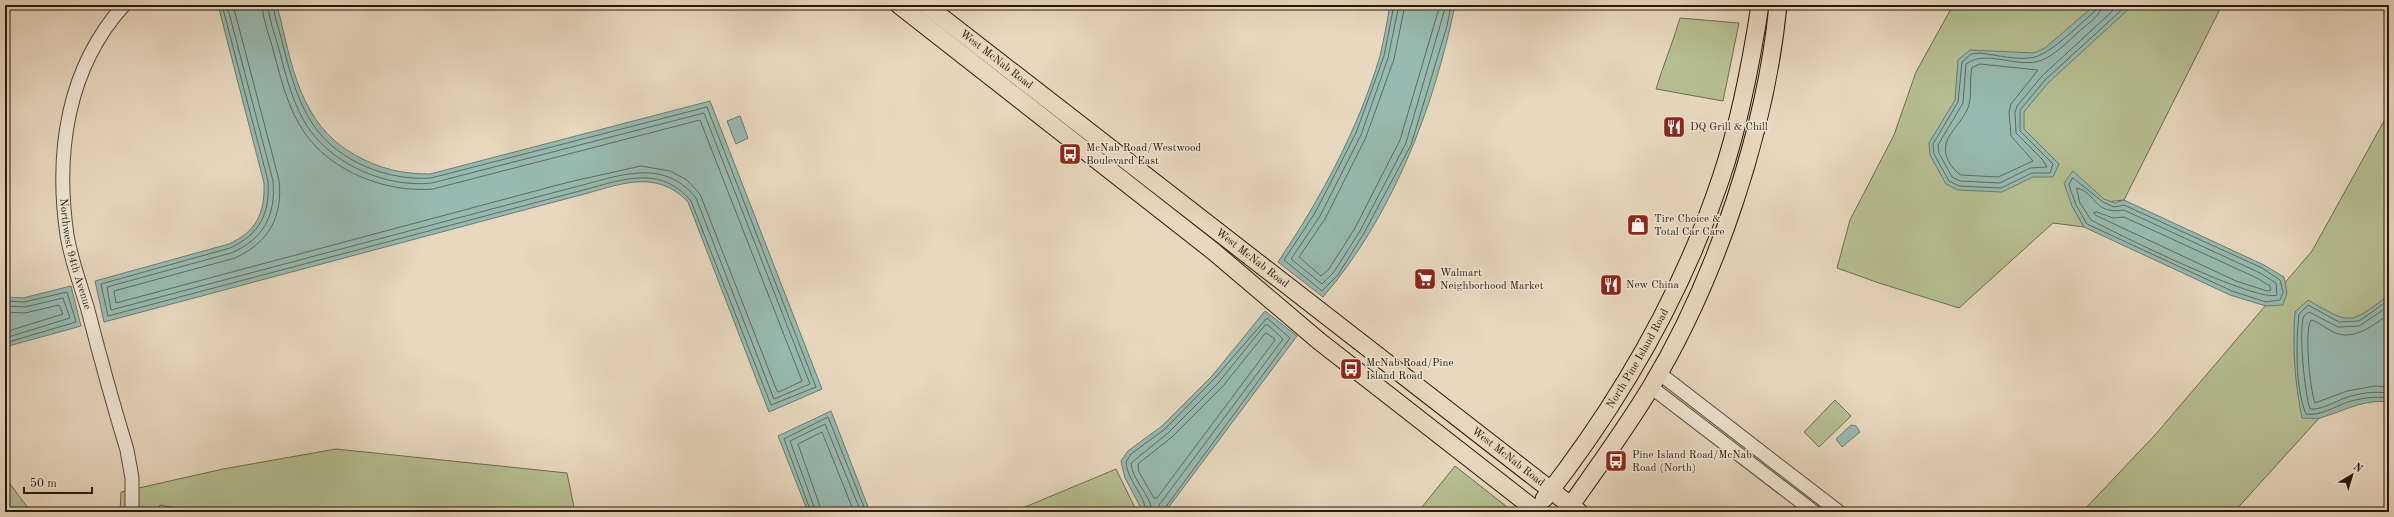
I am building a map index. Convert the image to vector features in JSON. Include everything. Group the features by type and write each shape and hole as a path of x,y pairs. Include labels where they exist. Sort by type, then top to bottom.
{"main road":[{"name":"West McNab Road","path":"899,5 1189,232 1319,341 1536,511"},
{"name":"West McNab Road","path":"926,5 1551,490 1572,510"},
{"name":"North Pine Island Road","path":"1536,511 1599,424 1643,354 1702,228 1722,178 1743,101 1760,5"},
{"name":"North Pine Island Road","path":"1572,510 1655,380 1699,291 1737,192 1755,129 1768,69 1778,5"}],"street":[{"name":"Northwest 94th Avenue","path":"124,5 95,44 79,76 64,139 62,178 67,236 127,450 132,478 132,512"},
{"path":"1655,380 1720,420 1839,512"},
{"path":"1655,380 1711,432 1814,512"},
{"path":"1711,432 1720,420"},
{"path":"1758,468 1767,457"}],"green space":[{"path":"1953,5 2222,5 2124,200 2072,206 2084,227 2053,223 1959,308 1837,268 1850,220 1894,135 1916,72"},
{"path":"1680,18 1739,23 1723,101 1656,89"},
{"path":"2389,112 2389,341 2234,512 2082,512 2155,435 2312,251"},
{"path":"1835,400 1851,416 1819,447 1804,432"},
{"path":"336,449 567,473 575,512 196,512 160,505 158,512 120,512 121,492 223,469"},
{"path":"1455,466 1507,507 1507,512 1422,512 1422,507"},
{"path":"1116,469 1137,512 1013,512"},
{"path":"5,477 31,512 5,512"}],"water":[{"path":"218,5 277,5 293,70 300,90 309,109 321,126 336,142 355,155 373,164 401,172 430,174 710,101 822,389 769,412 688,202 675,191 662,185 648,182 634,182 604,188 104,322 95,281 229,244 239,239 253,227 261,212 264,183"},
{"path":"1390,5 1455,5 1435,83 1407,160 1390,197 1370,232 1348,266 1323,297 1278,262 1309,213 1337,163 1361,110 1380,56"},
{"path":"2095,5 2133,5 2048,83 2024,112 2024,129 2059,164 2053,177 2033,177 2002,192 1958,190 1946,184 1930,155 1929,143 1955,100 1958,60 1970,50 2034,53 2045,48"},
{"path":"740,116 748,138 736,144 727,121"},
{"path":"2073,171 2104,199 2115,203 2124,200 2264,265 2284,277 2287,293 2283,305 2266,306 2230,295 2084,227 2072,206 2064,183"},
{"path":"71,286 81,326 5,347 5,297 23,298"},
{"path":"2389,295 2389,402 2371,402 2362,404 2320,418 2302,418 2295,365 2295,312 2308,300 2333,314 2350,318 2366,312"},
{"path":"1265,311 1297,336 1165,512 1143,512 1125,478 1121,461 1128,451 1162,426 1212,376"},
{"path":"831,411 870,512 808,512 778,436"},
{"path":"1851,425 1856,426 1860,432 1842,447 1836,439"}],"place":[{"name":"DQ Grill & Chill","path":"1674,127"},
{"name":"McNab Road/Westwood Boulevard East","path":"1070,154"},
{"name":"Tire Choice & Total Car Care","path":"1638,225"},
{"name":"Walmart Neighborhood Market","path":"1425,279"},
{"name":"New China","path":"1611,285"},
{"name":"McNab Road/Pine Island Road","path":"1351,369"},
{"name":"Pine Island Road/McNab Road (North)","path":"1616,461"}]}
